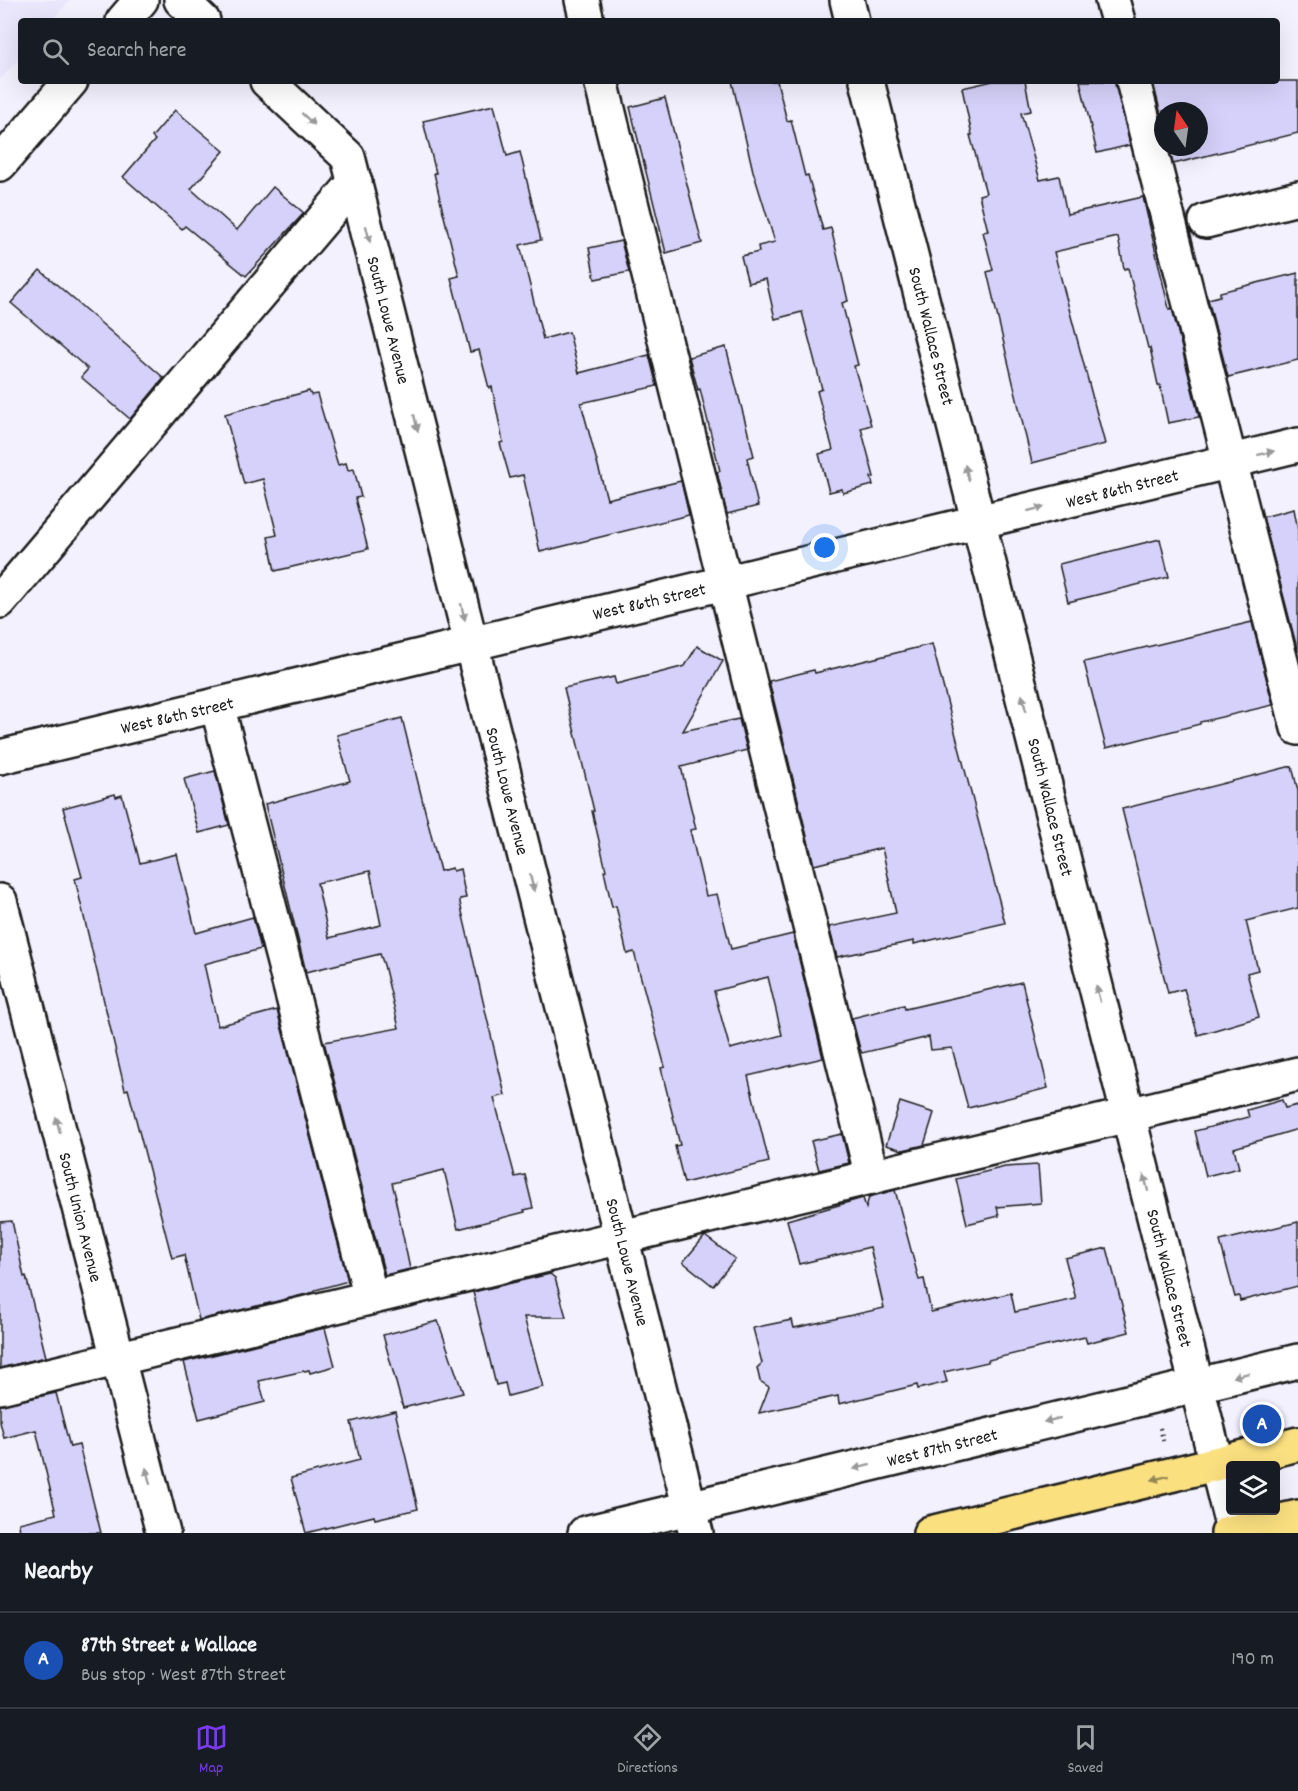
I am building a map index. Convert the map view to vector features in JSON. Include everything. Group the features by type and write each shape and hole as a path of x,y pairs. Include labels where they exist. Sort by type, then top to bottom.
{"main road":[{"path":"930,1533 1298,1443"},
{"path":"1232,1533 1298,1517"}],"street":[{"path":"126,18 141,0"},
{"path":"181,0 200,18"},
{"path":"582,0 586,18"},
{"path":"847,0 851,18"},
{"path":"1113,0 1117,18"},
{"path":"0,164 68,84"},
{"name":"South Lowe Avenue","path":"270,84 348,157 693,1521"},
{"path":"602,84 872,1177"},
{"name":"South Wallace Street","path":"868,84 1197,1386 1232,1533"},
{"path":"1134,84 1298,728"},
{"path":"0,601 355,182"},
{"path":"1206,221 1298,198"},
{"name":"West 86th Street","path":"0,757 1298,445"},
{"path":"217,705 371,1297"},
{"name":"South Union Avenue","path":"0,901 163,1533"},
{"path":"0,1387 1298,1074"},
{"name":"West 87th Street","path":"585,1533 693,1521 1298,1361"}],"path":[{"path":"1159,1422 1166,1453"}],"shaded area":[{"path":"0,0 70,0 54,18 18,18 18,59 0,80"}],"building":[{"path":"1280,81 1298,81 1298,133 1208,155 1208,102 1158,102 1153,84 1280,84"},
{"path":"733,84 778,84 787,121 791,120 805,176 808,175 823,230 831,228 848,301 842,303 858,365 854,366 871,425 861,428 874,477 871,477 873,485 843,493 842,489 829,492 819,454 833,450 817,391 822,389 802,312 775,319 766,279 748,283 741,256 759,252 758,246 775,242 753,171"},
{"path":"980,84 1026,84 1031,111 1021,113 1040,180 1059,176 1067,214 1143,197 1169,309 1172,308 1199,417 1168,423 1128,268 1124,269 1118,237 1054,252 1105,444 1032,463 987,272 993,270 983,232 988,231 979,195 986,193 970,135 972,135 962,88"},
{"path":"1081,84 1116,84 1130,145 1097,153"},
{"path":"665,98 702,243 666,253 630,107"},
{"path":"494,105 507,156 520,152 541,240 520,245 543,339 569,332 579,373 649,355 657,386 581,403 607,499 681,481 689,515 540,552 523,475 510,478 500,443 503,442 492,387 489,388 479,350 470,352 451,278 459,276 423,121"},
{"path":"175,110 224,151 191,189 237,230 273,187 304,213 246,276 185,226 182,229 123,177 155,140 152,137"},
{"path":"1171,156 1205,156 1173,164"},
{"path":"621,241 629,272 595,279 589,248"},
{"path":"40,270 164,378 130,419 81,377 88,369 11,303"},
{"path":"1298,273 1298,360 1228,377 1208,299 1220,296 1220,292"},
{"path":"726,347 754,456 747,458 758,506 727,514 717,472 720,471 700,389 698,390 689,357"},
{"path":"309,391 311,395 317,394 338,465 346,463 348,470 354,469 361,497 355,498 368,549 275,571 268,537 277,535 263,479 244,484 225,414"},
{"path":"1294,509 1298,530 1298,652 1263,517"},
{"path":"1160,539 1169,577 1068,602 1059,564"},
{"path":"1252,622 1273,705 1106,748 1084,662"},
{"path":"932,644 1005,923 914,944 914,941 837,957 829,927 896,913 882,848 814,865 769,681 814,670 815,673"},
{"path":"697,646 723,661 683,731 739,719 747,750 681,767 696,829 690,830 706,896 717,894 731,949 793,934 823,1058 748,1076 769,1162 684,1183 675,1146 680,1145 661,1068 665,1067 634,952 627,954 616,906 612,907 592,811 594,811 564,688 614,677 616,684 685,666","holes":["768,977 782,1035 730,1049 714,991"]},
{"path":"402,718 440,871 460,869 466,898 460,899 460,903 505,1095 494,1098 515,1177 525,1175 533,1208 458,1229 444,1170 392,1183 410,1269 385,1275 324,1042 399,1028 384,965 380,954 306,972 265,804 350,781 337,735","holes":["370,871 381,925 329,938 317,883"]},
{"path":"1292,766 1298,791 1298,908 1246,921 1258,970 1247,973 1259,1017 1198,1035 1184,989 1168,993 1122,809"},
{"path":"215,771 229,825 199,833 184,779"},
{"path":"115,794 116,797 122,795 140,863 177,854 196,933 253,917 261,949 204,964 218,1026 277,1010 348,1281 315,1290 315,1292 199,1320 184,1255 172,1258 128,1089 125,1090 75,879 82,877 63,808"},
{"path":"1022,982 1048,1088 968,1108 952,1048 931,1050 929,1037 862,1053 860,1049 852,1018 904,1005 905,1009"},
{"path":"1282,1100 1285,1108 1298,1105 1298,1129 1234,1148 1239,1168 1206,1176 1195,1131 1249,1117 1247,1110"},
{"path":"900,1102 934,1113 924,1145 903,1150 886,1145"},
{"path":"842,1134 849,1163 819,1170 811,1141"},
{"path":"1038,1165 1041,1203 997,1207 999,1216 967,1224 956,1179 1005,1167"},
{"path":"895,1190 919,1280 924,1279 931,1312 1011,1293 1015,1312 1076,1299 1065,1258 1107,1248 1129,1332 1087,1343 1085,1337 988,1360 988,1362 944,1372 947,1382 918,1389 917,1385 839,1404 838,1396 759,1413 769,1387 760,1381 757,1368 762,1363 753,1328 792,1320 794,1328 884,1308 870,1247 799,1264 787,1220 863,1198 866,1208 869,1197"},
{"path":"12,1221 24,1277 26,1276 46,1357 0,1368 0,1222"},
{"path":"1298,1222 1298,1286 1240,1301 1239,1296 1235,1297 1220,1241"},
{"path":"705,1236 735,1259 713,1286 683,1262"},
{"path":"550,1274 555,1278 566,1317 524,1317 543,1387 508,1396 505,1383 496,1385 473,1292"},
{"path":"438,1321 463,1393 403,1408 383,1335"},
{"path":"325,1328 335,1366 310,1373 309,1370 259,1381 265,1402 199,1419 184,1362"},
{"path":"56,1393 70,1447 79,1445 101,1533 20,1533 19,1523 56,1514 36,1430 4,1438 0,1422 0,1405"},
{"path":"395,1411 418,1509 375,1519 374,1516 306,1533 291,1478 360,1460 351,1422"}],"place":[{"name":"87th Street & Wallace","path":"1262,1424"}]}
